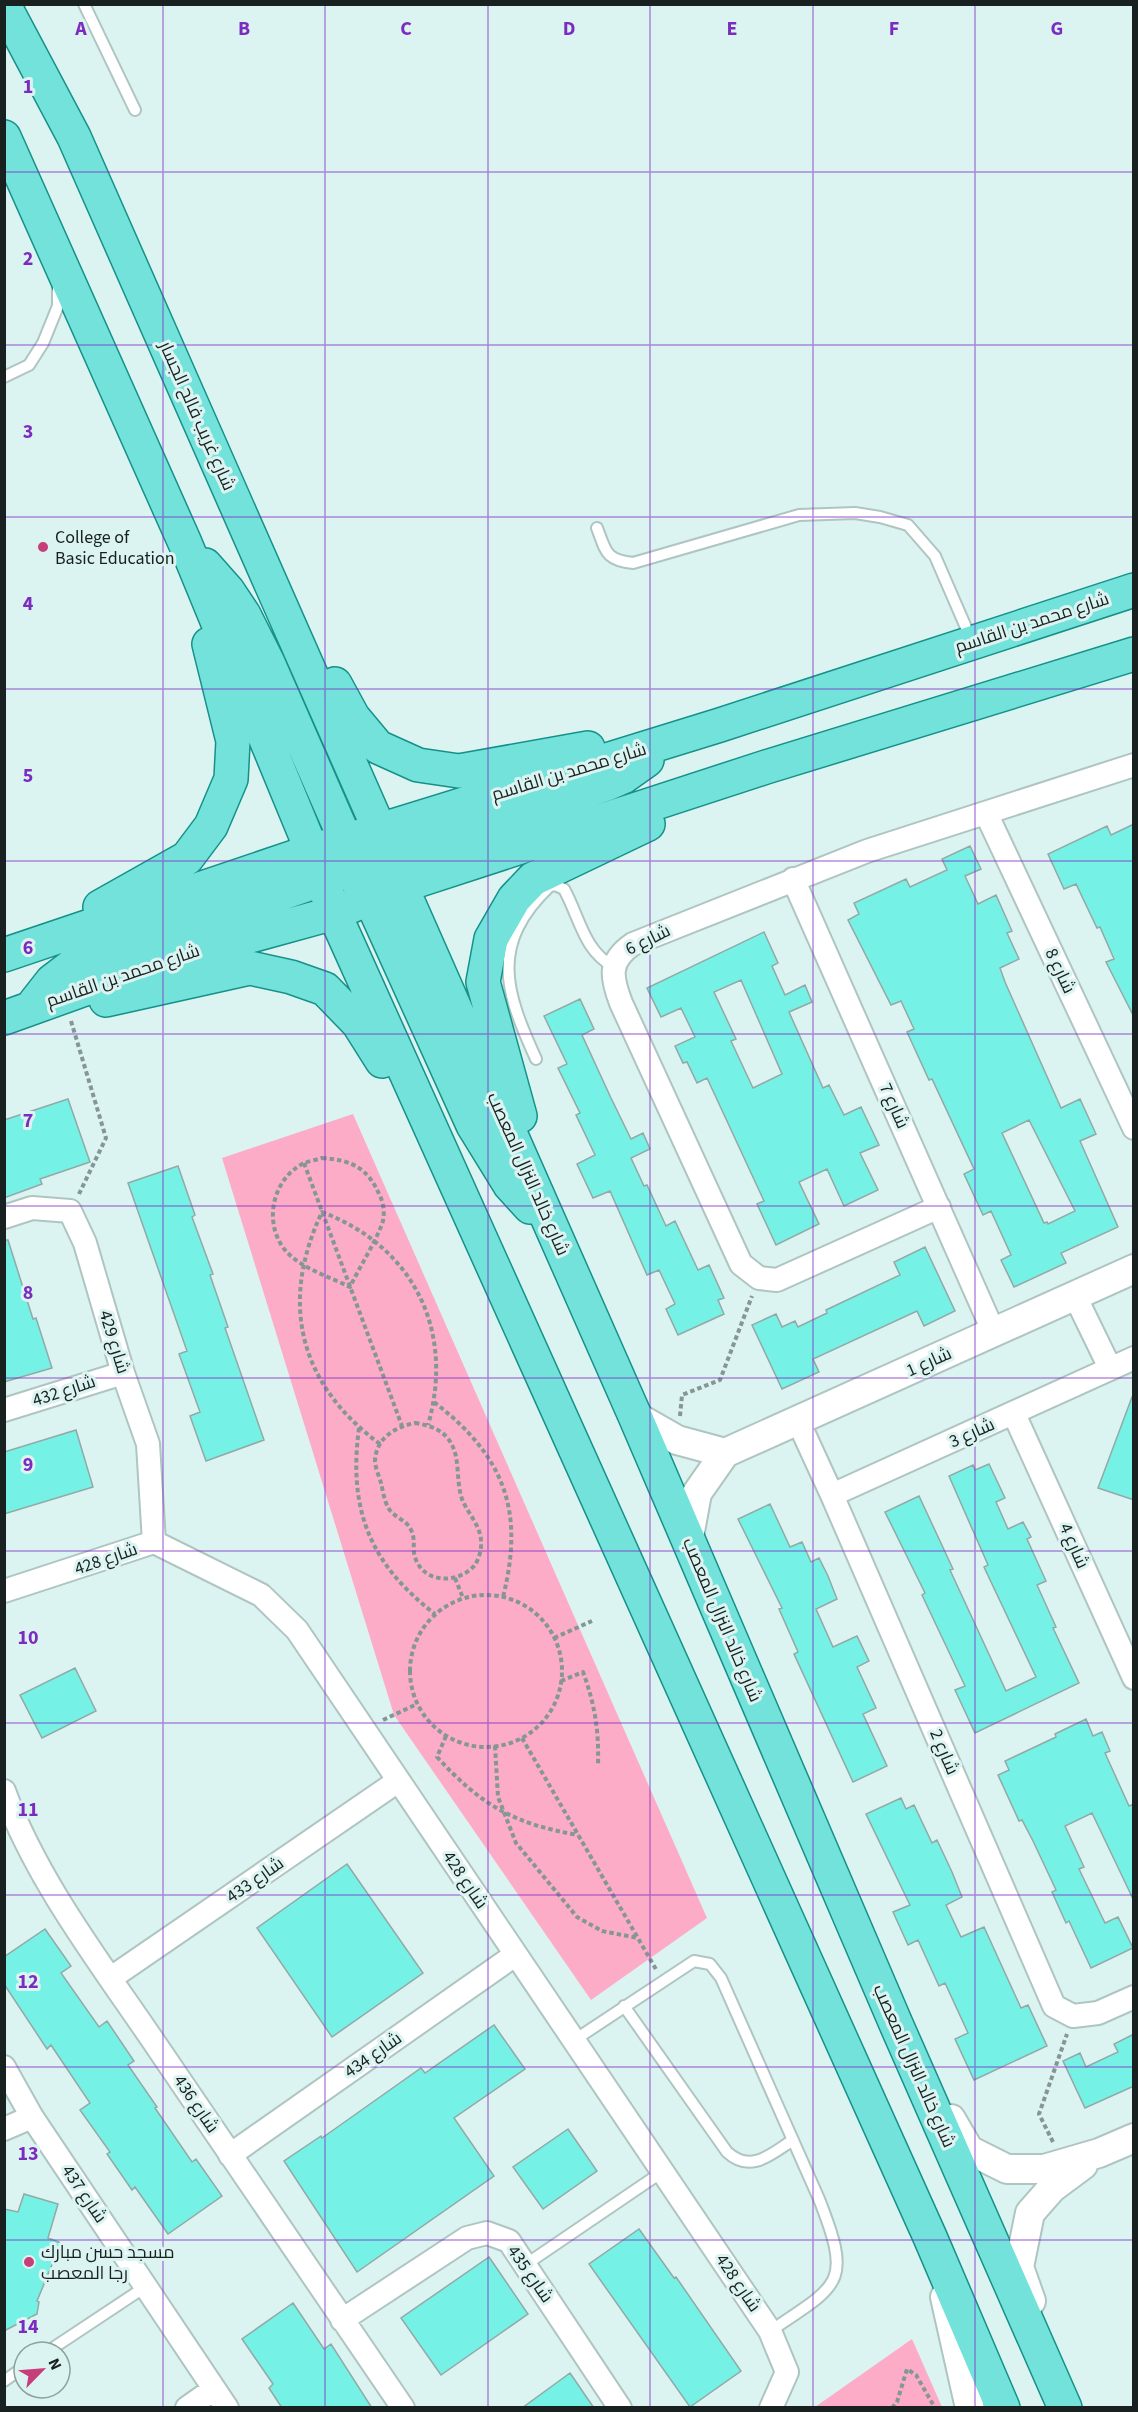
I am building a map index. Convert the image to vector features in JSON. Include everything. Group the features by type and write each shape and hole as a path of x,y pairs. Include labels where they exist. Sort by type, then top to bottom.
{"main road":[{"name":"شارع غريب فالح الجسار","path":"4,5 74,137 380,831"},
{"path":"4,137 185,543 233,741 231,779 211,826 187,858 17,951"},
{"path":"245,526 353,717 378,747 418,765 459,771 720,724"},
{"path":"185,543 228,591 244,615 269,665 473,1125 510,1185 552,1230"},
{"name":"شارع محمد بن القاسم","path":"380,831 662,743 1134,590"},
{"name":"شارع محمد بن القاسم","path":"17,951 359,871 766,767 1134,654"},
{"path":"13,1016 73,965 359,871 607,784 638,768 662,743"},
{"path":"552,1230 483,982 491,939 514,899 533,879 766,767"},
{"path":"359,871 380,831"},
{"name":"شارع محمد بن القاسم","path":"13,1016 174,957 334,913 359,871"},
{"path":"334,913 930,2237 1003,2408"},
{"path":"13,1016 68,1008 250,968 291,976 324,990 358,1023 453,1177"},
{"name":"شارع خالد النزال المعصب","path":"552,1230 635,1416 896,2024 1066,2408"}],"street":[{"name":"شارع 6","path":"759,1278 741,1264 621,1003 614,984 614,967 619,953 633,944 867,851 1134,765"},
{"name":"شارع 8","path":"986,813 1133,1124"},
{"name":"شارع 7","path":"793,879 994,1333"},
{"path":"759,1278 777,1280 939,1207"},
{"path":"4,1217 32,1208 70,1211"},
{"name":"شارع 429","path":"70,1211 85,1243 123,1372 148,1444 154,1542"},
{"name":"شارع 1","path":"725,1453 1134,1269"},
{"path":"1075,1296 1110,1368"},
{"name":"شارع 3","path":"832,1495 1134,1358"},
{"name":"شارع 432","path":"4,1410 123,1372"},
{"name":"شارع 4","path":"1014,1413 1127,1647 1134,1678"},
{"path":"635,1416 677,1440 725,1453 697,1493 688,1542"},
{"name":"شارع 2","path":"798,1421 1054,2006 1073,2016"},
{"name":"شارع 428","path":"4,1591 154,1542 261,1595 297,1630 770,2331 787,2372 771,2408"},
{"name":"شارع 433","path":"111,1978 398,1781"},
{"name":"شارع 436","path":"4,1791 15,1820 52,1888 230,2155 403,2408"},
{"name":"شارع 434","path":"230,2155 515,1954"},
{"path":"1073,2016 1098,2013 1134,1997"},
{"path":"896,2024 969,2150 1007,2169 1044,2169 1100,2153 1134,2138"},
{"name":"شارع 437","path":"4,2067 32,2117 220,2398"},
{"path":"4,2129 32,2117"},
{"path":"1066,2408 1019,2267 1030,2213 1052,2187 1100,2153"},
{"name":"شارع 435","path":"342,2320 467,2238 487,2233 509,2241 620,2408"},
{"path":"930,2237 970,2408"},
{"path":"187,2408 220,2398"}],"lane":[{"path":"84,4 135,110"},
{"path":"4,377 29,365 43,343 58,306 57,255"},
{"path":"597,528 608,555 616,561 633,563 799,515 855,513 880,516 908,525 935,555 972,642"},
{"path":"536,1059 520,1020 508,963 512,938 528,909 550,886 560,886 567,894 593,951 603,961 614,967"},
{"path":"573,2041 694,1961 710,1964 721,1978 833,2234 837,2255 837,2271 831,2285 821,2297 770,2331"},
{"path":"624,2006 727,2152 735,2159 744,2163 755,2162 793,2140"},
{"path":"525,2265 662,2172"},
{"path":"65,2340 145,2286"}],"path":[{"path":"68,1008 106,1138 70,1211"},
{"path":"322,1158 342,1160 360,1168 374,1183 383,1201 384,1222 350,1287 303,1264 286,1251 275,1233 272,1214 276,1193 286,1176 304,1163 322,1158"},
{"path":"304,1163 402,1426"},
{"path":"322,1212 340,1219 374,1239 396,1260 414,1285 427,1312 435,1341 437,1372 434,1402 428,1425"},
{"path":"322,1212 310,1237 303,1264 299,1294 301,1324 309,1354 321,1381 338,1407 359,1428 380,1444"},
{"path":"677,1440 682,1395 720,1380 759,1278"},
{"path":"434,1402 458,1421 480,1444 497,1472 508,1502 512,1534 511,1566 503,1597"},
{"path":"415,1423 428,1425 442,1433 453,1445 462,1498 481,1539 477,1561 468,1572 455,1578 442,1579 429,1575 420,1566 414,1556 411,1530 388,1507 375,1461 380,1444 389,1433 402,1426 415,1423"},
{"path":"359,1428 355,1459 356,1479 363,1519 374,1547 391,1573 411,1595 435,1614"},
{"path":"455,1578 463,1598"},
{"path":"483,1595 503,1597 524,1605 541,1620 554,1638 561,1659 561,1681 557,1698 548,1714 536,1728 522,1738 495,1746 464,1744 446,1736 429,1722 417,1704 411,1685 410,1666 414,1646 422,1629 435,1614 463,1598 483,1595"},
{"path":"554,1638 592,1621"},
{"path":"561,1681 583,1672 594,1702 598,1734 598,1766"},
{"path":"363,1729 417,1704"},
{"path":"446,1736 437,1757 459,1781 485,1802 502,1812 545,1829 578,1835"},
{"path":"522,1738 662,1980"},
{"path":"495,1746 498,1797 516,1844 577,1917 602,1931 638,1938"},
{"path":"1063,2164 1039,2114 1073,2016"},
{"path":"892,2408 897,2402 907,2369 916,2374 935,2408"}],"shaded area":[{"path":"353,1114 707,1918 591,2000 394,1715 222,1158"},
{"path":"912,2339 942,2407 815,2407"}],"building":[{"path":"1134,824 1134,1017 1106,962 1114,959 1100,927 1097,928 1076,884 1064,889 1048,854 1107,826 1111,835"},
{"path":"970,846 981,869 965,876 978,904 996,895 1012,931 1007,933 1019,959 1000,968 1005,982 1061,1108 1080,1099 1096,1134 1080,1141 1118,1227 1061,1253 1066,1263 1014,1287 1001,1260 1011,1255 991,1211 983,1215 964,1174 974,1169 932,1079 929,1080 907,1032 914,1029 901,1001 891,1005 848,920 859,914 854,903 906,879 910,887 947,870 942,859","holes":["1029,1120 1075,1211 1048,1224 1044,1223 1002,1133"]},
{"path":"764,932 778,963 772,966 785,995 805,985 812,1002 789,1012 823,1088 829,1085 844,1115 861,1107 879,1145 860,1153 878,1190 844,1206 827,1169 799,1182 819,1224 776,1245 757,1204 764,1201 707,1078 697,1083 687,1062 683,1063 675,1046 695,1037 681,1008 661,1017 647,988","holes":["741,980 782,1074 753,1088 731,1041 736,1039 714,992"]},
{"path":"580,999 594,1029 582,1035 611,1098 631,1139 643,1133 650,1149 631,1158 644,1186 647,1185 666,1226 675,1221 698,1270 709,1265 724,1298 718,1300 724,1314 678,1335 666,1309 675,1304 659,1270 647,1275 610,1191 593,1198 577,1164 595,1155 576,1115 580,1113 558,1068 567,1064 544,1016"},
{"path":"68,1099 90,1162 40,1179 42,1184 4,1198 4,1120"},
{"path":"178,1166 195,1215 192,1217 213,1274 210,1275 228,1327 225,1328 264,1440 206,1461 190,1416 200,1412 179,1354 187,1351 128,1183"},
{"path":"4,1240 8,1240 33,1319 36,1318 52,1368 4,1382"},
{"path":"925,1247 955,1311 924,1326 917,1311 813,1359 819,1372 782,1389 752,1325 776,1314 782,1327 795,1321 798,1327 827,1313 826,1310 900,1275 894,1262"},
{"path":"1132,1397 1134,1398 1134,1500 1098,1488"},
{"path":"76,1430 93,1487 4,1514 4,1452"},
{"path":"989,1464 1005,1498 996,1502 1008,1529 1023,1522 1031,1537 1027,1539 1046,1581 1037,1585 1056,1627 1053,1628 1079,1683 975,1733 955,1690 965,1686 922,1595 925,1593 885,1512 919,1496 953,1569 950,1570 1006,1691 1036,1677 984,1567 988,1565 949,1476 973,1465 975,1470"},
{"path":"770,1504 790,1547 802,1542 811,1562 819,1558 828,1576 837,1599 816,1609 833,1647 857,1636 869,1661 857,1667 876,1708 863,1714 887,1766 853,1782 794,1654 798,1652 779,1609 782,1608 738,1519"},
{"path":"75,1668 96,1711 42,1738 20,1695"},
{"path":"1086,1719 1093,1736 1102,1732 1110,1751 1105,1753 1129,1806 1134,1804 1134,1901 1092,1813 1065,1826 1084,1867 1079,1869 1105,1923 1118,1917 1133,1948 1091,1968 1069,1921 1066,1923 1052,1892 1056,1890 1022,1820 1019,1821 998,1775 1009,1770 1005,1761 1056,1737 1055,1734"},
{"path":"901,1798 906,1809 914,1805 932,1843 937,1840 952,1872 962,1897 946,1905 961,1937 984,1927 1021,2008 1028,2005 1047,2046 974,2080 955,2039 968,2033 945,1983 939,1986 918,1940 908,1945 893,1912 910,1905 866,1814"},
{"path":"347,1864 423,1973 332,2037 257,1928"},
{"path":"45,1929 71,1966 61,1973 99,2027 107,2021 134,2061 128,2065 157,2107 155,2108 192,2162 196,2159 222,2196 168,2234 135,2187 132,2190 107,2154 110,2152 80,2110 90,2103 51,2045 47,2049 4,1984 4,1957"},
{"path":"494,2025 525,2069 454,2118 494,2176 357,2272 284,2161 321,2136 322,2138 421,2068 425,2073"},
{"path":"1134,2034 1134,2086 1085,2108 1063,2061 1080,2053 1086,2067 1118,2052 1114,2044"},
{"path":"568,2129 597,2171 543,2209 513,2167"},
{"name":"مسجد حسن مبارك رجا المعصب","path":"24,2194 58,2204 48,2238 61,2243 37,2301 39,2302 37,2314 4,2331 4,2209 18,2212"},
{"path":"639,2229 674,2278 676,2277 741,2371 690,2407 589,2264"},
{"path":"489,2257 528,2314 441,2375 401,2318"},
{"path":"293,2303 324,2349 331,2344 372,2408 282,2408 269,2388 273,2384 242,2339"},
{"path":"570,2373 594,2408 522,2408"}],"place":[{"name":"College of Basic Education","path":"43,547"},
{"name":"مسجد حسن مبارك رجا المعصب","path":"29,2262"}]}
